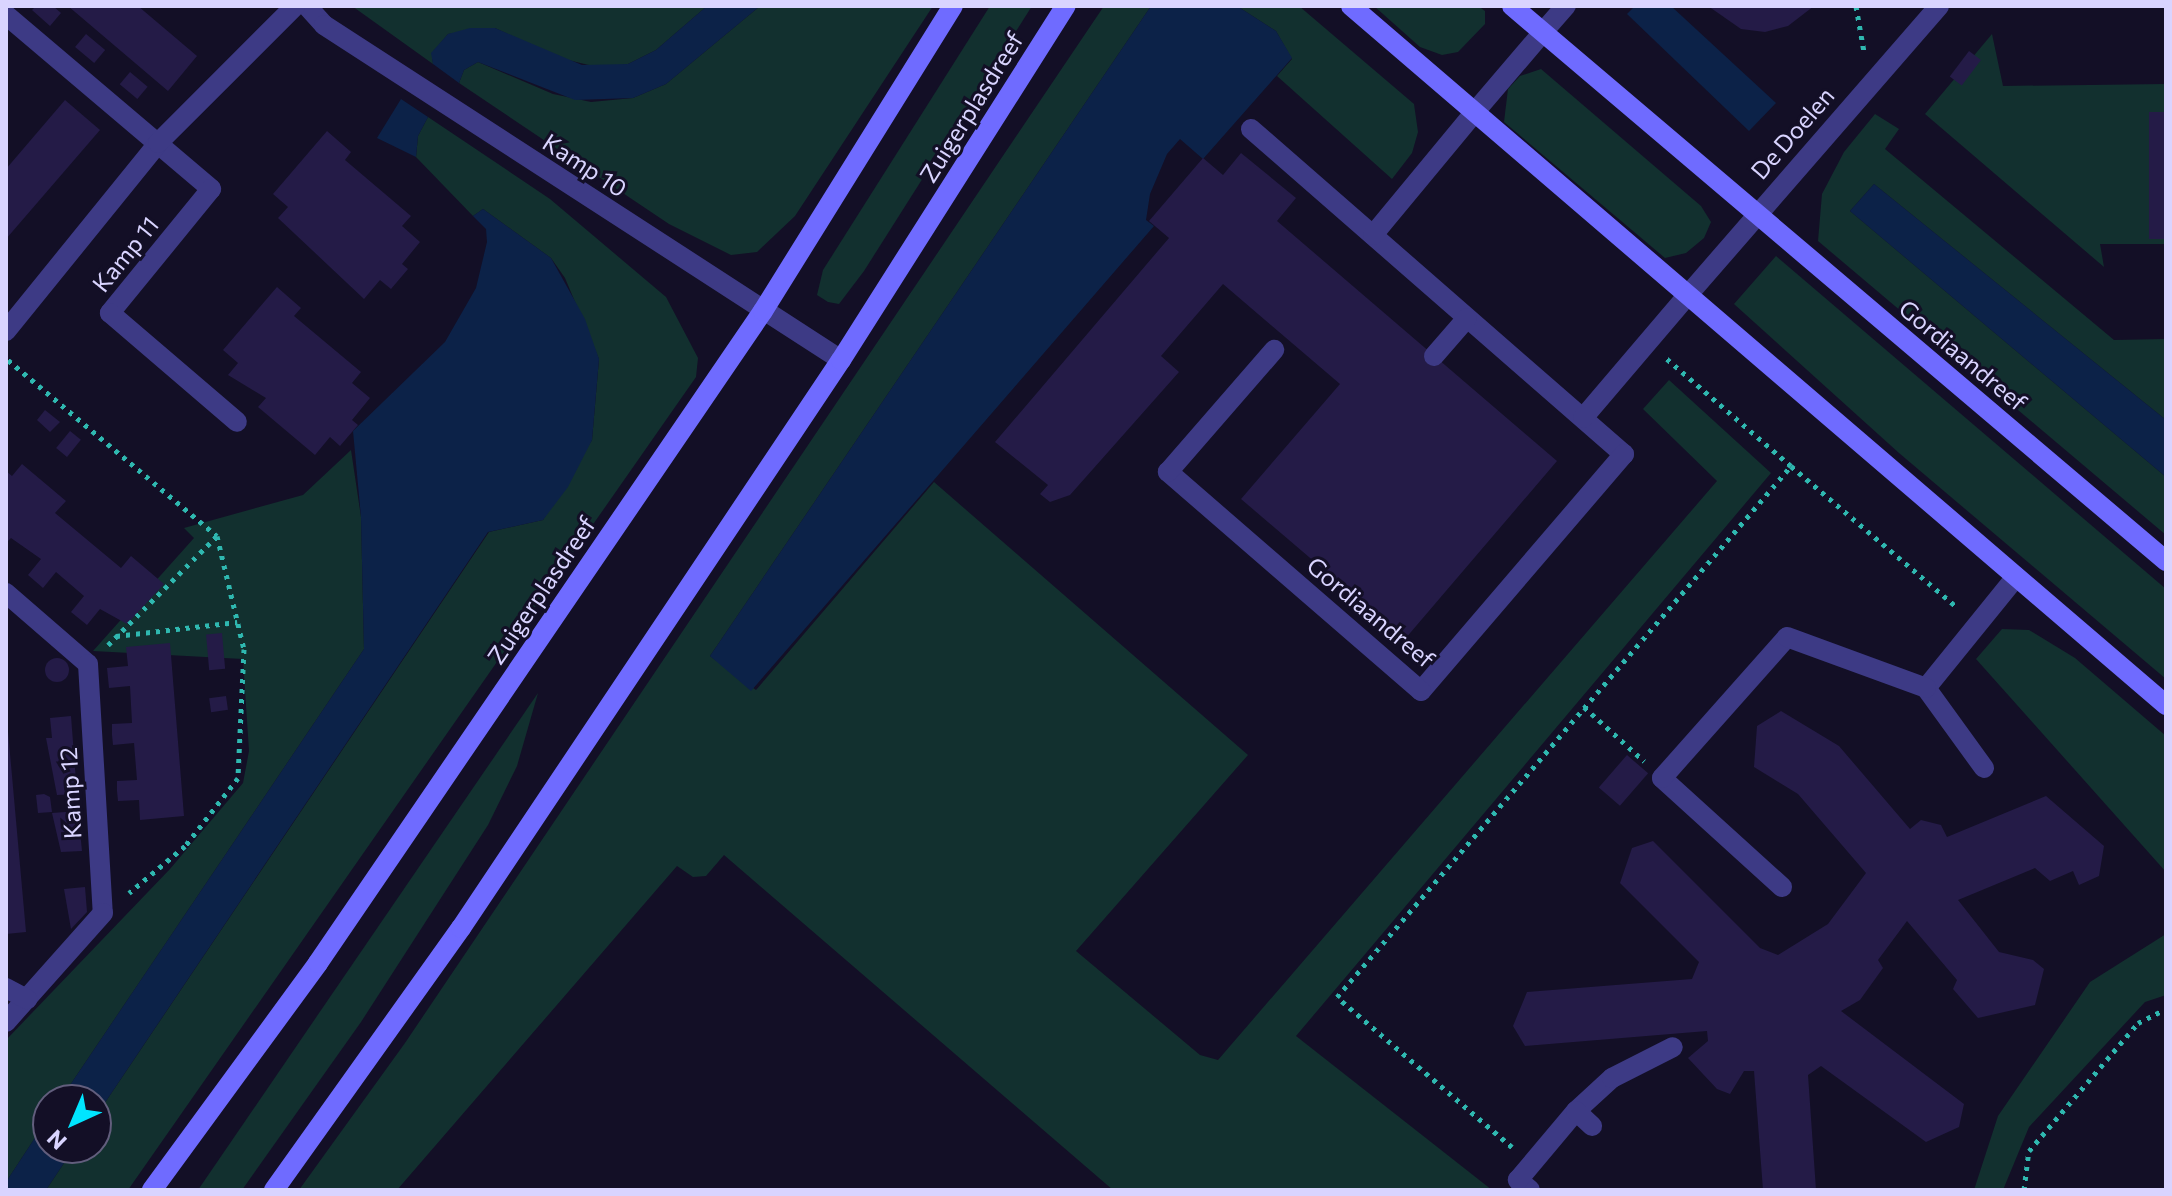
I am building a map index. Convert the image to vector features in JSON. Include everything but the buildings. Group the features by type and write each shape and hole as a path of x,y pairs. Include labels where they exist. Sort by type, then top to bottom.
{"main road":[{"name":"Zuigerplasdreef","path":"152,1190 318,963 763,311 953,6"},
{"name":"Zuigerplasdreef","path":"274,1190 461,928 841,360 1066,6"},
{"path":"1351,6 1473,114 2166,705"},
{"name":"Gordiaandreef","path":"1512,6 2166,561"}],"street":[{"name":"Kamp 11","path":"6,331 158,143 295,6"},
{"name":"Kamp 10","path":"307,6 324,25 841,360"},
{"path":"1373,235 1566,6"},
{"name":"De Doelen","path":"1687,296 1939,6"},
{"name":"Kamp 11","path":"6,15 211,189 110,313 237,422"},
{"name":"Gordiaandreef","path":"1251,129 1624,454 1421,691 1168,472 1274,350"},
{"path":"1583,418 1687,296"},
{"path":"1434,356 1467,318"},
{"path":"1926,688 2016,577"},
{"path":"6,593 88,664"},
{"path":"1782,887 1662,778 1787,637 1926,688 1984,768"},
{"name":"Kamp 12","path":"88,664 103,913"},
{"path":"6,1022 103,913"},
{"path":"6,988 27,999"},
{"path":"1530,1190 1518,1180 1576,1111 1612,1078 1673,1047"},
{"path":"1576,1111 1592,1126"}],"path":[{"path":"1856,6 1870,84"},
{"path":"1648,342 1977,625"},
{"path":"6,358 217,536 244,649 238,778 185,846 103,913"},
{"path":"1531,1163 1337,997 1791,466"},
{"path":"88,664 217,536"},
{"path":"116,636 237,622"},
{"path":"1584,707 1662,778"},
{"path":"2024,1190 2029,1151 2138,1023 2166,1009"}],"green space":[{"path":"352,6 707,6 656,50 628,64 601,68 560,58 495,28 448,34 432,53 433,64"},
{"path":"760,6 933,6 795,216 757,252 731,255 669,224 459,83 464,70 478,62 553,94 591,102 633,98 666,84"},
{"path":"990,6 1032,6 864,271 839,304 828,302 817,295 823,270"},
{"path":"1104,6 1151,6 710,656 756,690 934,482 1248,755 1076,951 1200,1055 1218,1060 1717,481 1643,409 1669,380 1771,473 1296,1036 1492,1190 1113,1190 724,855 706,876 693,877 677,866 397,1190 299,1190 405,1043"},
{"path":"1237,6 1299,6 1414,104 1418,132 1412,153 1392,179 1277,76 1292,59 1276,31"},
{"path":"1374,6 1478,6 1485,11 1485,24 1458,52 1442,55 1420,47"},
{"path":"1992,34 2003,86 2166,84 2166,244 2100,244 2104,267 1925,114"},
{"path":"1541,69 1701,206 1711,222 1704,238 1686,253 1665,258 1504,122 1508,89 1520,76"},
{"path":"1875,114 1899,129 1885,149 2114,340 2166,339 2166,420 1874,184 1850,211 2166,477 2166,535 1818,241 1822,194 1844,152"},
{"path":"428,117 550,199 666,297 698,358 696,377 128,1190 46,1190 63,1164 112,1164 112,1092 489,532 543,520 592,440 599,359 565,278 551,258 483,209 473,216 416,157 418,136"},
{"path":"1776,256 2166,589 2166,679 1899,453 1734,304"},
{"path":"351,450 361,517 364,649 71,1084 32,1084 32,1142 6,1182 6,1040 170,869 243,783 249,751 243,659 93,651 194,538 184,528 303,495"},
{"path":"2002,629 2029,630 2075,658 2166,736 2166,872 1976,659"},
{"path":"538,693 517,766 488,825 361,1022 242,1190 198,1190"},
{"path":"2166,934 2166,995 2145,1002 2029,1127 2003,1190 1974,1190 1998,1116 2090,982"}],"water":[{"path":"707,6 760,6 666,84 633,98 575,100 478,62 464,70 459,83 433,64 431,53 448,34 470,28 495,28 582,65 628,64 656,50"},
{"path":"1151,6 1237,6 1276,31 1292,58 1203,159 1180,139 1167,154 1150,194 1146,220 1154,226 751,691 710,656"},
{"path":"1635,6 1671,6 1776,103 1749,131 1627,14"},
{"path":"401,99 428,117 418,136 416,157 377,138"},
{"path":"1874,184 2166,420 2166,477 1850,211"},
{"path":"483,209 551,258 585,319 599,359 592,440 568,487 543,520 488,532 112,1092 112,1084 71,1084 364,649 361,517 353,431 445,342 476,288 487,242 486,229 473,216"},
{"path":"32,1142 32,1164 63,1164 46,1190 6,1190 6,1182"}]}
